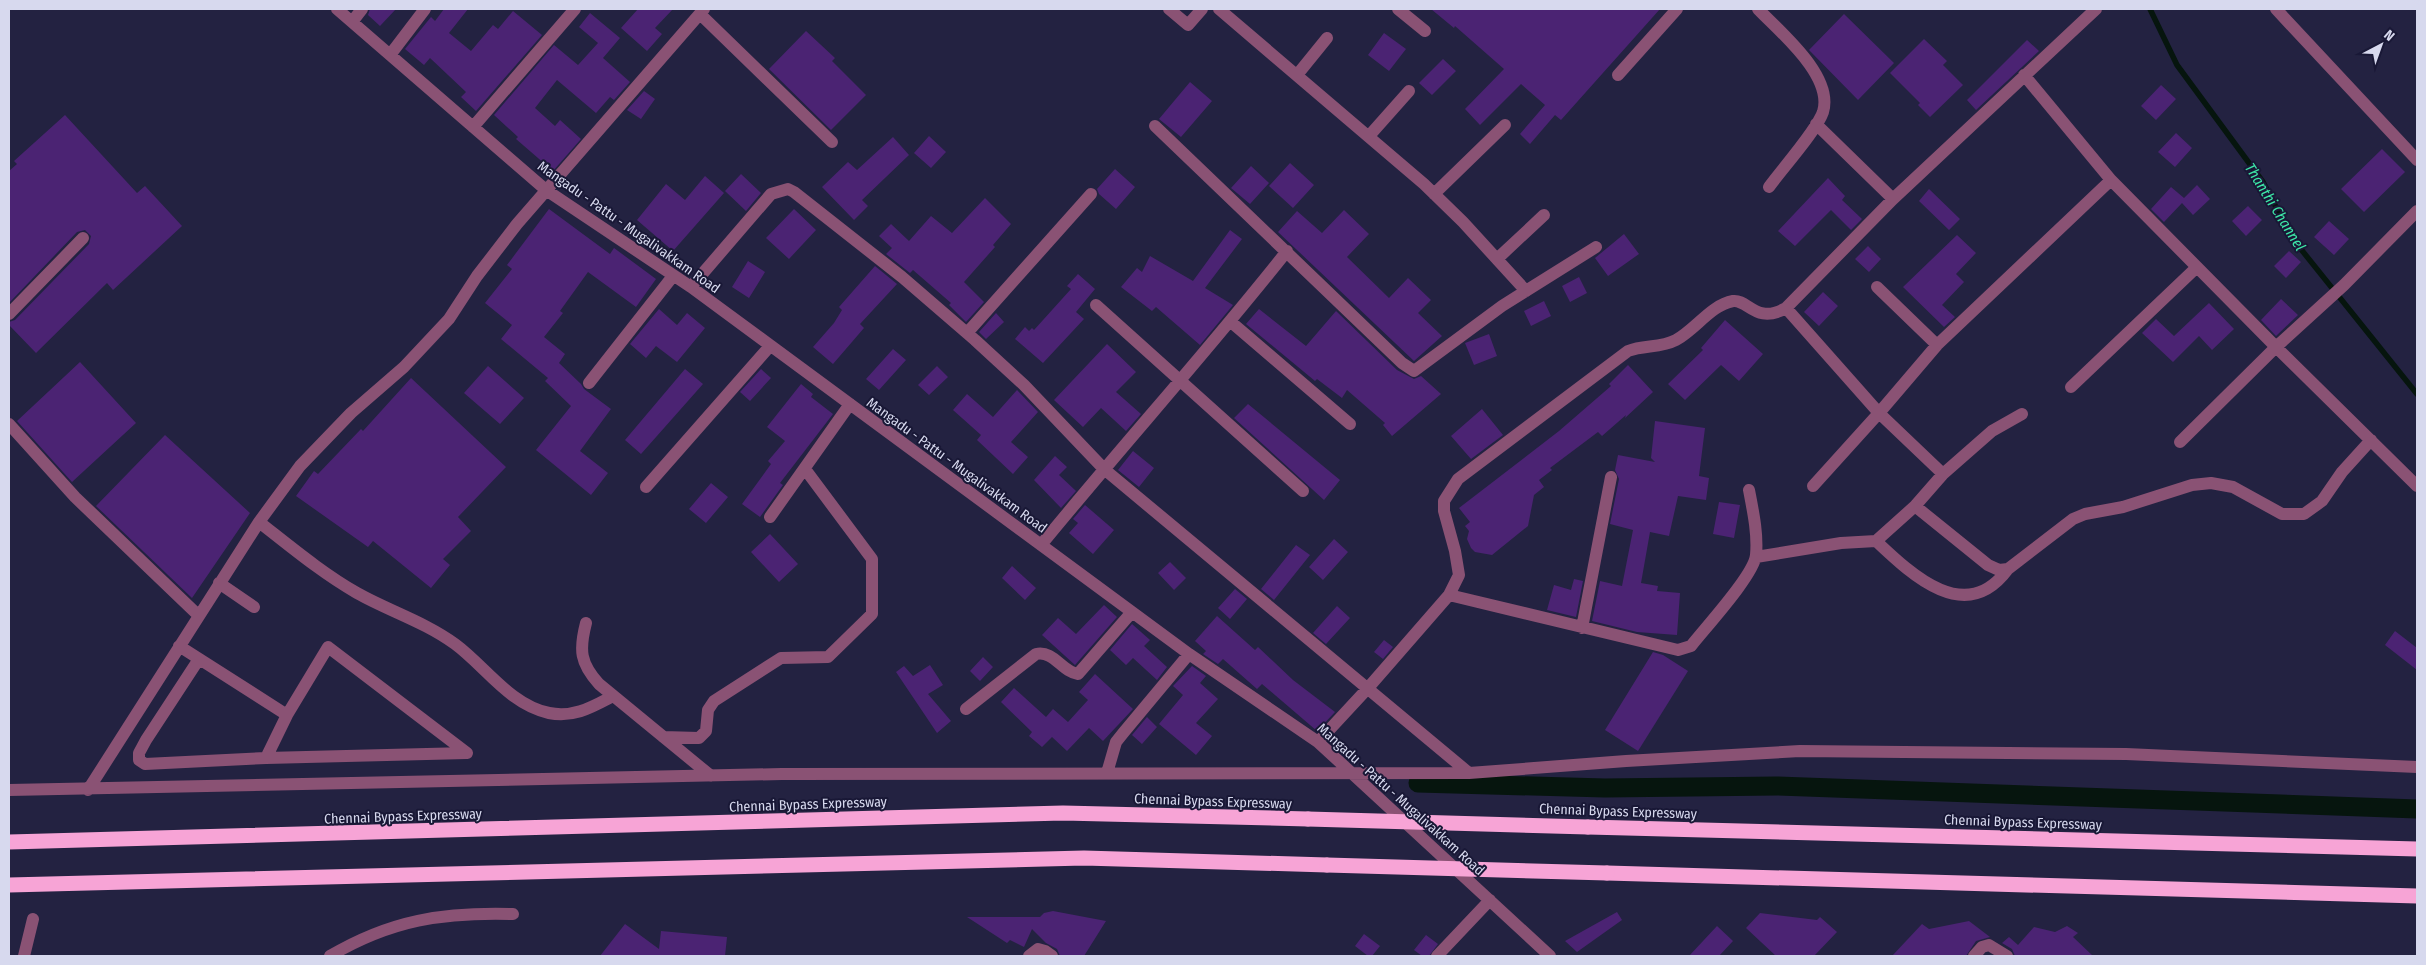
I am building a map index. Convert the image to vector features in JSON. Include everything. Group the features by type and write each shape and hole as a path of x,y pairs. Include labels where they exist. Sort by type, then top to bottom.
{"highway":[{"name":"Chennai Bypass Expressway","path":"9,842 1063,813 2417,849"},
{"path":"9,885 1084,858 2417,896"}],"street":[{"name":"Mangadu - Pattu - Mugalivakkam Road","path":"337,9 546,190 691,288 1189,654 1318,742 1550,956"},
{"path":"352,22 362,9"},
{"path":"390,55 426,9"},
{"path":"473,127 576,9"},
{"path":"1169,9 1188,25 1202,9"},
{"path":"1219,9 1369,136 1434,194 1526,291"},
{"path":"1398,9 1426,31"},
{"path":"1618,76 1677,9"},
{"path":"1758,9 1802,53 1823,86 1823,111 1816,124 1769,186"},
{"path":"1318,742 1449,595 1459,575 1455,551 1444,511 1444,500 1458,479 1628,351 1640,346 1671,342 1688,333 1718,307 1729,302 1737,301 1762,314 1776,314 1786,308 1893,199 2096,9"},
{"path":"2276,9 2417,160"},
{"path":"88,790 258,522 300,466 352,412 404,367 449,319 506,239 546,190 702,11 832,142"},
{"path":"1296,75 1327,38"},
{"path":"2024,75 2111,180 2196,268 2417,486"},
{"path":"1369,136 1409,91"},
{"path":"1816,124 1893,199"},
{"path":"1434,194 1505,125"},
{"path":"1155,126 1402,363 1414,371 1526,291 1596,247"},
{"path":"1812,486 1879,413 1937,345 2111,180"},
{"path":"691,288 771,194 788,190 794,192 902,277 967,333 1024,385 1104,468 1469,773"},
{"path":"967,333 1091,194"},
{"path":"2180,442 2276,347 2344,285 2417,211"},
{"path":"1497,259 1544,215"},
{"path":"9,314 83,238"},
{"path":"1041,545 1104,468 1231,322 1287,251"},
{"path":"2071,387 2196,268"},
{"path":"589,383 674,276"},
{"path":"1877,287 1937,345"},
{"path":"1096,305 1303,491"},
{"path":"1786,308 1879,413 1943,474"},
{"path":"1231,322 1350,424"},
{"path":"646,487 770,346"},
{"path":"770,517 850,404"},
{"path":"1756,557 1841,542 1876,541 1915,506 1943,474 1992,431 2022,414"},
{"path":"9,424 75,496 198,615"},
{"path":"1876,541 1907,570 1929,584 1955,594 1978,594 1990,589 2008,569 2073,519 2085,514 2123,507 2192,485 2211,483 2233,487 2282,514 2304,514 2322,500 2342,472 2371,440"},
{"path":"663,737 699,738 706,731 708,710 719,697 781,658 828,657 872,614 872,559 804,468"},
{"path":"1582,628 1611,477"},
{"path":"1449,595 1678,650 1685,649 1691,646 1748,574 1756,557 1755,525 1749,490"},
{"path":"1915,506 1988,565 1999,570 2008,569"},
{"path":"258,522 323,572 358,594 412,619 455,644 528,706 548,713 564,715 579,713 613,696"},
{"path":"219,583 254,607"},
{"path":"966,709 1036,654 1046,653 1073,673 1078,674 1132,612"},
{"path":"586,623 582,641 583,659 588,672 613,696 711,776"},
{"path":"180,646 287,715"},
{"path":"199,658 139,753 139,760 145,764 266,758 467,753 328,647 287,715 266,758"},
{"path":"1107,773 1120,737 1189,654"},
{"path":"9,790 88,790 711,776 1469,773 1626,761 1800,752 2126,754 2417,767"},
{"path":"1437,956 1490,900"},
{"path":"330,956 363,938 391,926 470,913 513,914"},
{"path":"24,956 33,919"},
{"path":"1974,956 1982,947 1989,946 2008,956"},
{"path":"1029,956 1038,950 1045,951 1052,956"}],"building":[{"path":"370,9 396,9 380,26 368,15"},
{"path":"444,9 468,9 449,33 471,51 493,25 498,29 513,11 542,35 476,111 461,97 466,92 430,58 424,65 405,49 431,17 435,21"},
{"path":"638,9 673,9 655,28 662,34 647,51 621,28"},
{"path":"1431,9 1660,9 1561,120 1555,115 1530,144 1520,134 1545,105 1521,84 1480,125 1465,109 1504,69 1455,26 1454,28"},
{"path":"590,13 620,38 603,58 630,82 614,100 610,97 596,113 557,80 535,108 555,126 560,120 581,139 553,171 516,139 518,137 494,115 554,45 578,65 598,43 579,27"},
{"path":"1844,14 1894,63 1858,100 1809,50"},
{"path":"806,31 835,58 832,61 866,95 831,130 769,69"},
{"path":"1384,33 1406,49 1389,71 1368,55"},
{"path":"1924,39 1947,61 1943,65 1963,85 1930,117 1918,105 1920,103 1890,73"},
{"path":"2027,40 2039,51 1976,110 1967,100"},
{"path":"1443,59 1456,71 1432,95 1419,83"},
{"path":"1190,82 1212,101 1181,137 1159,119"},
{"path":"2161,85 2176,99 2156,120 2141,106"},
{"path":"644,91 655,99 641,119 627,110"},
{"path":"65,115 137,193 145,186 182,226 113,290 107,283 36,353 9,325 9,322 15,320 89,244 91,236 85,230 77,232 9,303 9,171 17,164 14,161"},
{"path":"2176,133 2192,148 2175,167 2158,152"},
{"path":"929,136 946,152 931,168 914,153"},
{"path":"893,137 909,155 862,200 868,206 854,220 822,187 848,162 857,170"},
{"path":"2382,149 2405,172 2364,212 2341,189"},
{"path":"1290,163 1314,185 1293,208 1269,186"},
{"path":"1251,166 1269,183 1250,204 1231,188"},
{"path":"1115,169 1135,187 1116,209 1099,194 1097,189"},
{"path":"741,174 761,193 746,211 725,191"},
{"path":"705,176 724,193 673,251 637,220 666,184 685,200"},
{"path":"1828,178 1845,196 1842,200 1862,219 1851,230 1831,210 1795,246 1778,231"},
{"path":"2197,185 2210,199 2193,215 2182,203 2164,222 2151,209 2171,187 2184,198"},
{"path":"1929,189 1960,219 1949,230 1919,201"},
{"path":"985,198 1011,224 993,245 995,247 964,282 984,302 966,322 949,305 951,303 913,270 910,273 886,254 892,248 879,236 891,224 909,241 931,216 952,233"},
{"path":"2248,206 2262,220 2246,236 2232,221"},
{"path":"549,209 610,254 614,248 656,279 636,307 588,272 560,311 563,313 544,337 565,354 559,363 584,389 611,409 580,451 608,473 591,495 536,450 571,406 545,381 548,378 501,339 512,325 485,303 512,269 507,265"},
{"path":"794,209 816,230 789,259 766,238"},
{"path":"1344,210 1369,234 1347,257 1389,298 1408,278 1431,300 1418,313 1442,336 1414,361 1278,232 1297,211 1322,233"},
{"path":"2329,221 2349,239 2334,255 2314,237"},
{"path":"1230,230 1242,239 1205,288 1233,305 1200,345 1156,307 1152,311 1121,287 1137,268 1142,272 1150,256 1193,281"},
{"path":"1624,234 1639,254 1608,276 1595,258"},
{"path":"1957,235 1976,253 1956,274 1964,282 1942,305 1955,317 1944,327 1903,287"},
{"path":"1868,246 1881,259 1869,272 1855,259"},
{"path":"2289,251 2301,262 2286,278 2274,266"},
{"path":"748,261 765,272 749,298 732,287"},
{"path":"875,266 897,284 860,324 864,328 833,364 813,347 834,323 842,310 839,307"},
{"path":"1078,274 1095,289 1076,312 1084,319 1043,363 1015,339 1025,327 1029,331 1032,328 1034,330 1071,289 1067,286"},
{"path":"1579,277 1587,293 1570,302 1562,286"},
{"path":"1823,292 1838,306 1819,326 1804,312"},
{"path":"2281,299 2298,315 2276,336 2261,320"},
{"path":"1544,301 1551,316 1531,326 1524,311"},
{"path":"2209,303 2234,329 2212,350 2199,336 2173,362 2142,333 2156,319 2174,336"},
{"path":"659,309 677,325 687,313 705,328 677,362 656,346 646,358 630,344"},
{"path":"1259,309 1306,346 1336,311 1397,370 1414,379 1421,376 1441,394 1392,436 1383,425 1385,423 1347,390 1342,398 1317,379 1315,381 1246,324"},
{"path":"996,313 1004,322 986,339 979,332"},
{"path":"1725,320 1763,354 1739,381 1721,365 1685,400 1668,384 1703,350 1701,348"},
{"path":"1489,334 1497,356 1474,365 1465,343"},
{"path":"1107,344 1136,372 1116,392 1141,414 1126,431 1101,408 1083,427 1054,400"},
{"path":"893,349 906,360 879,390 866,379"},
{"path":"80,362 136,423 72,482 17,421"},
{"path":"1628,365 1653,392 1602,436 1598,432 1550,468 1552,470 1539,480 1544,487 1534,495 1528,526 1492,555 1475,552 1467,539 1469,531 1465,526 1470,522 1459,508 1559,431 1611,386 1609,384"},
{"path":"488,366 524,398 500,424 464,393"},
{"path":"937,366 948,377 929,395 918,385"},
{"path":"685,369 703,384 641,454 625,440"},
{"path":"761,369 771,378 750,401 740,392"},
{"path":"411,378 506,467 458,517 471,531 443,559 450,565 431,588 373,541 368,547 296,496 314,471 318,474 361,429 363,431"},
{"path":"801,384 813,394 811,397 833,414 780,483 783,485 760,517 742,504 771,464 768,461 785,441 767,427"},
{"path":"1017,390 1038,412 1011,442 1028,457 1013,474 977,440 981,435 953,410 967,394 993,417"},
{"path":"1248,404 1340,480 1324,500 1234,418"},
{"path":"1482,409 1503,435 1471,459 1451,436"},
{"path":"1655,421 1705,428 1699,476 1709,478 1706,500 1678,496 1669,536 1650,532 1641,583 1658,586 1657,591 1680,593 1677,635 1637,632 1592,621 1600,581 1622,586 1633,530 1610,524 1619,479 1615,470 1618,455 1655,462 1651,458"},
{"path":"165,435 250,513 192,598 96,506"},
{"path":"1133,451 1154,468 1139,487 1118,470"},
{"path":"1055,456 1067,467 1059,475 1076,491 1061,508 1034,480"},
{"path":"711,483 728,497 706,523 689,509"},
{"path":"1719,502 1740,505 1734,538 1713,534"},
{"path":"1085,505 1114,530 1093,554 1069,533 1078,523 1073,519"},
{"path":"770,534 798,564 779,582 751,552"},
{"path":"1334,539 1348,552 1323,580 1309,567"},
{"path":"1296,545 1310,555 1274,600 1261,589"},
{"path":"1170,562 1186,578 1174,590 1158,573"},
{"path":"1012,566 1036,588 1025,600 1002,578"},
{"path":"1574,579 1583,581 1576,617 1547,610 1554,585 1571,590"},
{"path":"1235,589 1247,599 1230,619 1218,608"},
{"path":"1104,605 1117,617 1075,665 1042,635 1058,618 1076,634"},
{"path":"1337,606 1350,618 1326,644 1313,633"},
{"path":"1217,616 1255,650 1258,647 1293,680 1335,712 1317,731 1262,684 1257,689 1223,659 1218,664 1203,654 1206,651 1195,641"},
{"path":"1132,624 1150,640 1144,646 1167,667 1157,680 1133,658 1126,665 1110,650"},
{"path":"2395,631 2417,648 2417,670 2385,645"},
{"path":"1384,640 1393,647 1383,659 1374,652"},
{"path":"1653,652 1663,655 1688,671 1638,751 1605,730"},
{"path":"983,657 993,667 980,681 970,671"},
{"path":"930,665 943,685 928,694 951,721 937,733 896,672 904,666 913,676"},
{"path":"1192,666 1206,676 1200,683 1218,699 1196,723 1212,736 1196,755 1159,724 1183,695 1173,686"},
{"path":"1095,674 1133,709 1103,741 1089,728 1067,751 1052,737 1042,747 1029,736 1032,732 1001,702 1014,688 1046,717 1053,709 1068,722 1088,700 1079,692"},
{"path":"1147,717 1157,727 1142,744 1132,735"},
{"path":"1053,911 1106,921 1084,956 1060,956 1057,949 1046,943 1032,929 1024,947 1010,940 1007,943 967,917 1040,917 1044,913"},
{"path":"1617,912 1622,920 1577,952 1565,941"},
{"path":"1760,913 1817,920 1820,917 1837,932 1814,956 1776,956 1746,928"},
{"path":"1969,921 1990,937 1976,941 1966,956 1892,956 1922,924 1929,929"},
{"path":"625,924 659,949 661,931 727,937 725,956 600,956"},
{"path":"1717,926 1733,941 1719,956 1689,956"},
{"path":"2067,926 2078,933 2073,937 2093,956 2015,956 2012,949 2002,943 2009,937 2018,945 2034,927 2055,932"},
{"path":"1364,934 1380,946 1372,956 1368,956 1355,946"},
{"path":"1426,935 1438,944 1429,956 1422,956 1414,950"}],"waterway":[{"name":"Thanthi Channel","path":"2150,9 2177,65 2263,182 2292,238 2417,394"},
{"path":"1418,783 1605,788 1777,786 2417,809"}]}
